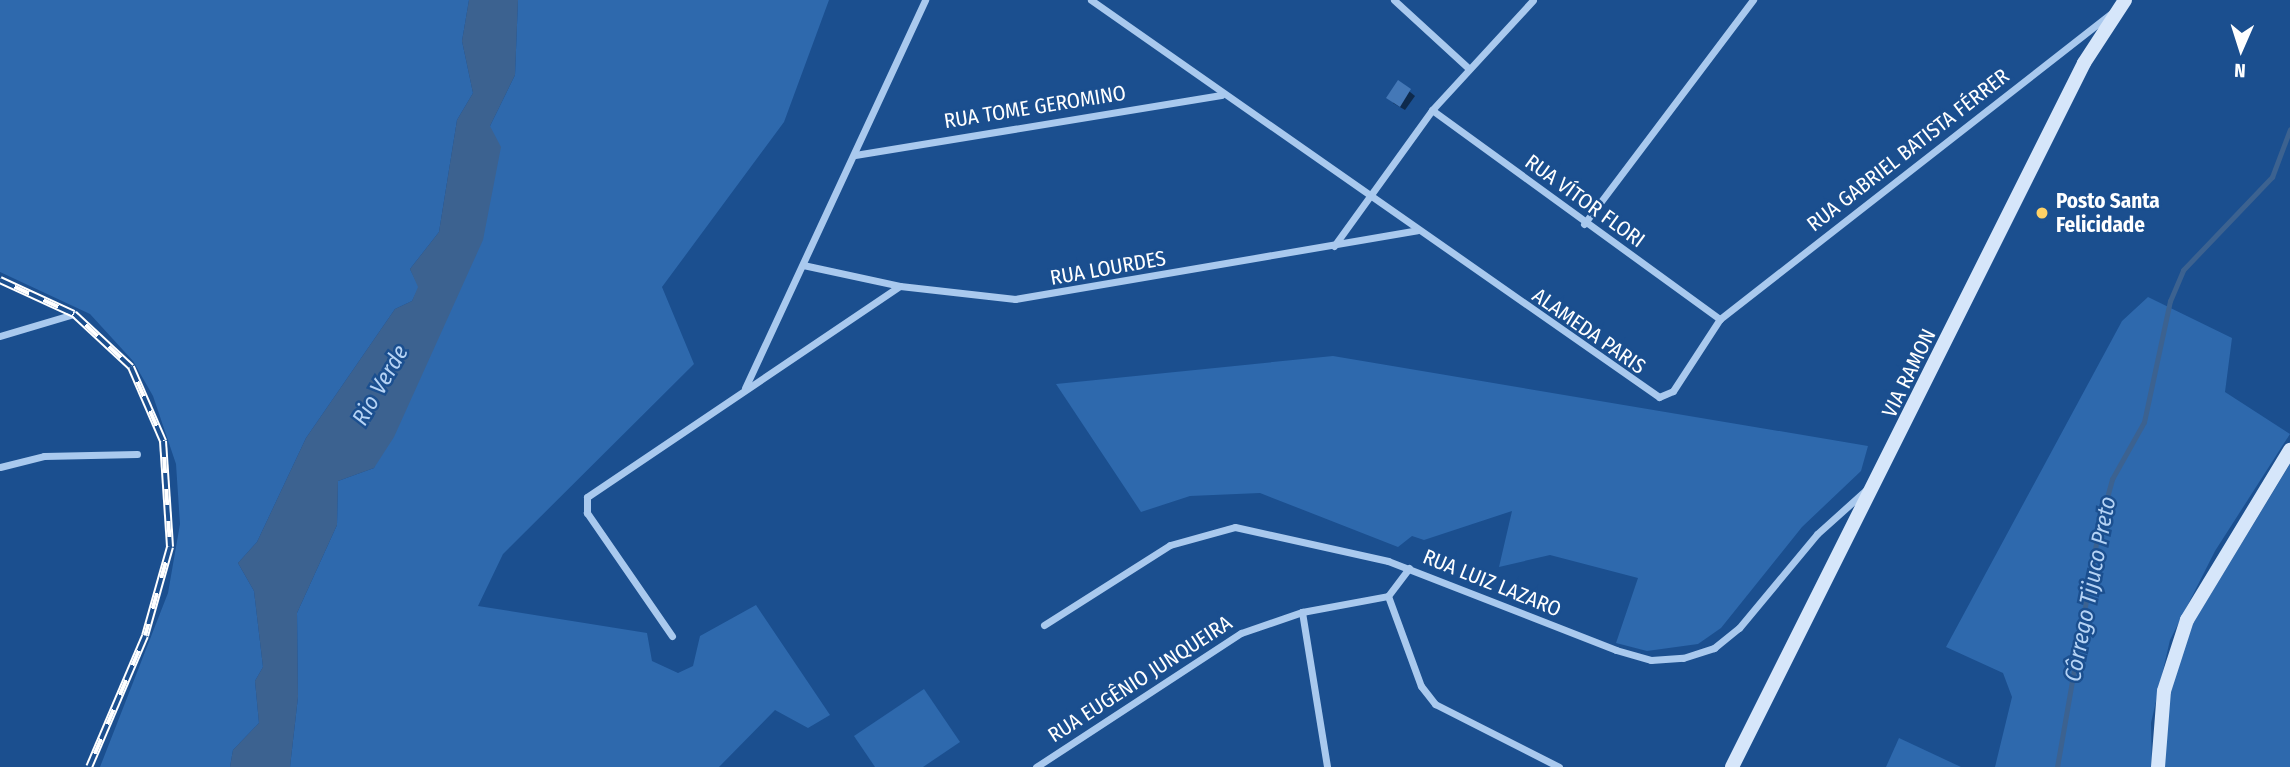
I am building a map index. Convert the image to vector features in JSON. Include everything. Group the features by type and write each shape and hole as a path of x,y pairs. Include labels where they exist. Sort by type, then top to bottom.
{"main road":[{"name":"VIA RAMON","path":"1732,767 2121,4"},
{"path":"2158,767 2164,691 2187,620 2290,450"}],"street":[{"path":"744,388 925,0"},
{"name":"ALAMEDA PARIS","path":"1091,0 1221,95 1418,230 1650,395 1673,391 1720,319"},
{"path":"1394,0 1467,67"},
{"path":"1334,246 1365,196 1432,110 1467,67 1533,0"},
{"path":"1584,224 1753,0"},
{"name":"RUA GABRIEL BATISTA FÉRRER","path":"1720,319 2121,4"},
{"name":"RUA TOME GEROMINO","path":"855,155 1221,95"},
{"name":"RUA VÍTOR FLORI","path":"1432,110 1584,224 1720,319"},
{"name":"RUA LOURDES","path":"803,265 900,286 978,296 1054,296 1418,230"},
{"path":"671,636 587,513 587,497 744,388 900,286"},
{"path":"0,336 74,314"},
{"path":"0,467 44,456 138,454"},
{"name":"RUA LUIZ LAZARO","path":"1044,625 1170,545 1217,529 1260,528 1409,568 1616,650 1651,660 1683,658 1714,648 1738,628 1817,534 1880,478"},
{"path":"1409,568 1388,596 1421,686 1435,704 1559,767"},
{"name":"RUA EUGÊNIO JUNQUEIRA","path":"1036,767 1241,633 1302,612 1388,596"},
{"path":"1302,612 1327,767"}],"shaded area":[{"path":"0,0 469,0 462,41 473,93 457,120 439,232 410,269 419,287 412,301 395,309 306,438 257,542 238,563 254,591 263,667 255,681 259,723 233,750 230,767 100,767 168,593 180,524 176,464 153,396 133,361 90,314 0,272"},
{"path":"518,0 829,0 784,122 662,287 694,364 503,554 478,606 647,633 652,661 678,673 693,666 700,636 756,605 830,715 808,728 775,710 719,767 290,767 298,697 297,613 337,525 338,481 374,468 490,126 515,75"},
{"path":"2148,297 2232,338 2225,392 2290,434 2215,551 2170,640 2151,723 2152,767 1995,767 2012,697 2003,673 1946,647 2122,321"},
{"path":"1333,356 1868,446 1861,471 1802,527 1721,628 1698,644 1647,651 1616,643 1638,578 1550,555 1499,567 1512,511 1424,540 1412,536 1398,547 1260,493 1190,496 1141,512 1056,384"},
{"path":"2290,464 2290,767 2164,767 2167,705 2189,630"},
{"path":"924,689 960,742 923,767 875,767 854,736"},
{"path":"1899,738 1961,767 1886,767"}],"water":[{"name":"Rio Verde","path":"469,0 518,0 515,75 490,126 501,147 483,240 394,437 374,468 338,481 337,525 297,613 298,697 290,767 230,767 233,750 259,723 255,681 263,667 254,591 238,563 257,542 306,438 395,309 412,301 418,287 410,269 439,232 457,120 473,93 462,41"}],"building":[{"path":"1398,80 1411,89 1400,107 1386,98"}],"waterway":[{"name":"Côrrego Tijuco Preto","path":"2057,767 2099,527 2112,479 2144,422 2170,301 2183,270 2272,177 2290,129"}],"railway":[{"path":"0,280 74,314 131,367 163,441 170,547 145,636 89,767"}],"place":[{"name":"Posto Santa Felicidade","path":"2042,213"}]}
